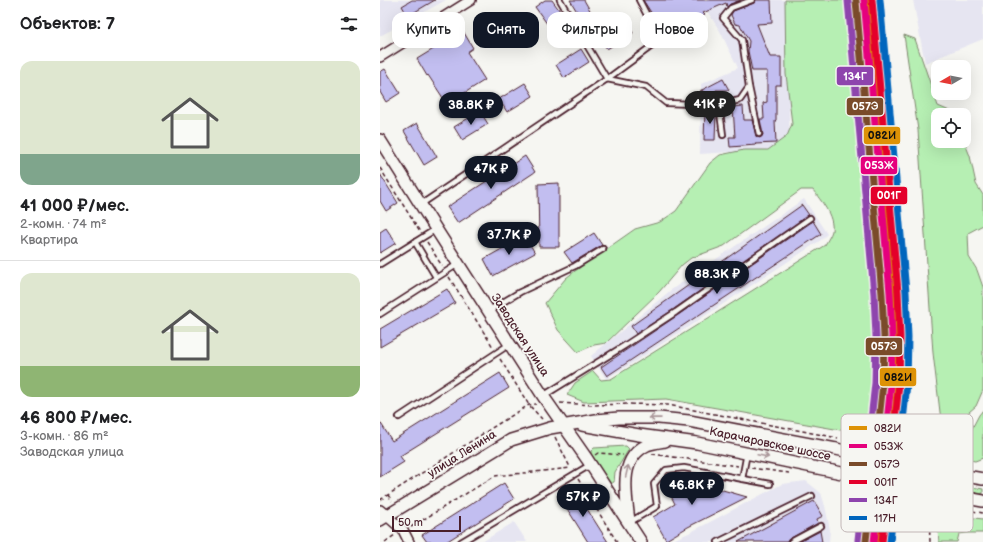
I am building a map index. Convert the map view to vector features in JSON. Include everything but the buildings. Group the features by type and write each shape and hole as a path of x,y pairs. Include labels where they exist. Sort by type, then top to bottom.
{"street":[{"path":"380,57 471,0"},
{"name":"Заводская улица","path":"380,140 543,396 569,424 590,465 640,542"},
{"path":"617,431 613,427 613,423 614,420 619,418"},
{"name":"Карачаровское шоссе","path":"569,424 619,418 659,418 690,421 841,451"},
{"name":"Карачаровское шоссе","path":"569,424 697,442 841,473"},
{"name":"улица Ленина","path":"382,515 511,440 569,424"},
{"path":"629,523 626,476 629,463 633,455 647,446 672,439"},
{"name":"Карачаровское шоссе","path":"973,477 983,479"},
{"name":"Карачаровское шоссе","path":"973,501 983,501"},
{"path":"382,515 403,530 409,542"}],"lane":[{"path":"560,0 607,79 646,87 666,103 719,105 740,100 749,87"},
{"path":"420,204 607,79 660,40 639,0"},
{"path":"752,0 731,8 722,18 742,40 749,87 759,134"},
{"path":"719,105 723,135"},
{"path":"543,396 676,312 810,218"},
{"path":"380,264 436,229"},
{"path":"415,242 436,277"},
{"path":"488,311 520,292 575,266 603,249"},
{"path":"380,314 458,264"},
{"path":"399,417 510,344"},
{"path":"742,479 747,453"},
{"path":"461,542 590,465"},
{"path":"629,523 657,506 654,484 666,470 684,468 770,484"},
{"path":"718,542 812,496"},
{"path":"791,542 821,526"}],"path":[{"path":"385,542 495,476 571,468"},
{"path":"973,510 983,513"}],"shaded area":[{"path":"380,0 446,0 424,12 392,12 392,29 380,36"},
{"path":"700,0 786,0 790,148 700,154 701,84 738,68 720,31"},
{"path":"913,0 983,0 983,39 925,63"},
{"path":"804,199 827,234 821,240 606,379 591,356 671,290"},
{"path":"806,481 821,493 830,530 829,542 668,542 689,533 782,484"},
{"path":"514,522 527,542 482,542"}],"green space":[{"path":"785,0 852,0 862,84 864,134 879,312 882,369 877,414 841,414 841,430 666,399 584,402 567,395 575,383 593,371 601,380 611,379 825,245 832,231 829,214 813,190 801,190 724,246 691,258 682,265 659,292 606,343 594,345 578,352 558,330 545,303 566,278 575,271 635,229 660,222 676,211 710,163 720,155 744,150 768,150 787,136 792,124 786,74"},
{"path":"904,35 915,39 931,86 931,100 936,100 938,106 943,108 931,108 931,148 967,148 976,184 983,195 983,225 968,233 969,257 977,270 983,287 983,390 976,406 967,414 940,414 933,353 918,130"},
{"path":"983,410 983,458 975,461 973,461 973,426"},
{"path":"626,446 629,449 615,472 614,482 610,484 591,456 591,451 594,448"},
{"path":"973,487 983,489 983,494 973,492"},
{"path":"973,518 983,519 983,533 959,534 957,542 939,542 938,532 973,532"}],"transit line":[{"name":"053Ж","path":"864,0 890,293 892,337 891,384 888,414"},
{"name":"082И","path":"869,0 896,291 898,383 895,414"},
{"name":"001Г","path":"872,0 898,292 900,337 899,384 896,414"},
{"name":"117Н","path":"880,0 906,292 908,337 907,384 904,414"},
{"name":"134Г","path":"848,1 874,294 876,337 875,383 872,414"},
{"name":"057Э","path":"856,1 882,294 884,337 883,383 880,414"},
{"name":"134Г","path":"858,540 859,532"},
{"name":"057Э","path":"866,541 867,532"},
{"name":"053Ж","path":"874,542 875,532"},
{"name":"082И","path":"880,542 882,532"},
{"name":"001Г","path":"882,542 883,532"},
{"name":"117Н","path":"890,542 891,532"}]}
